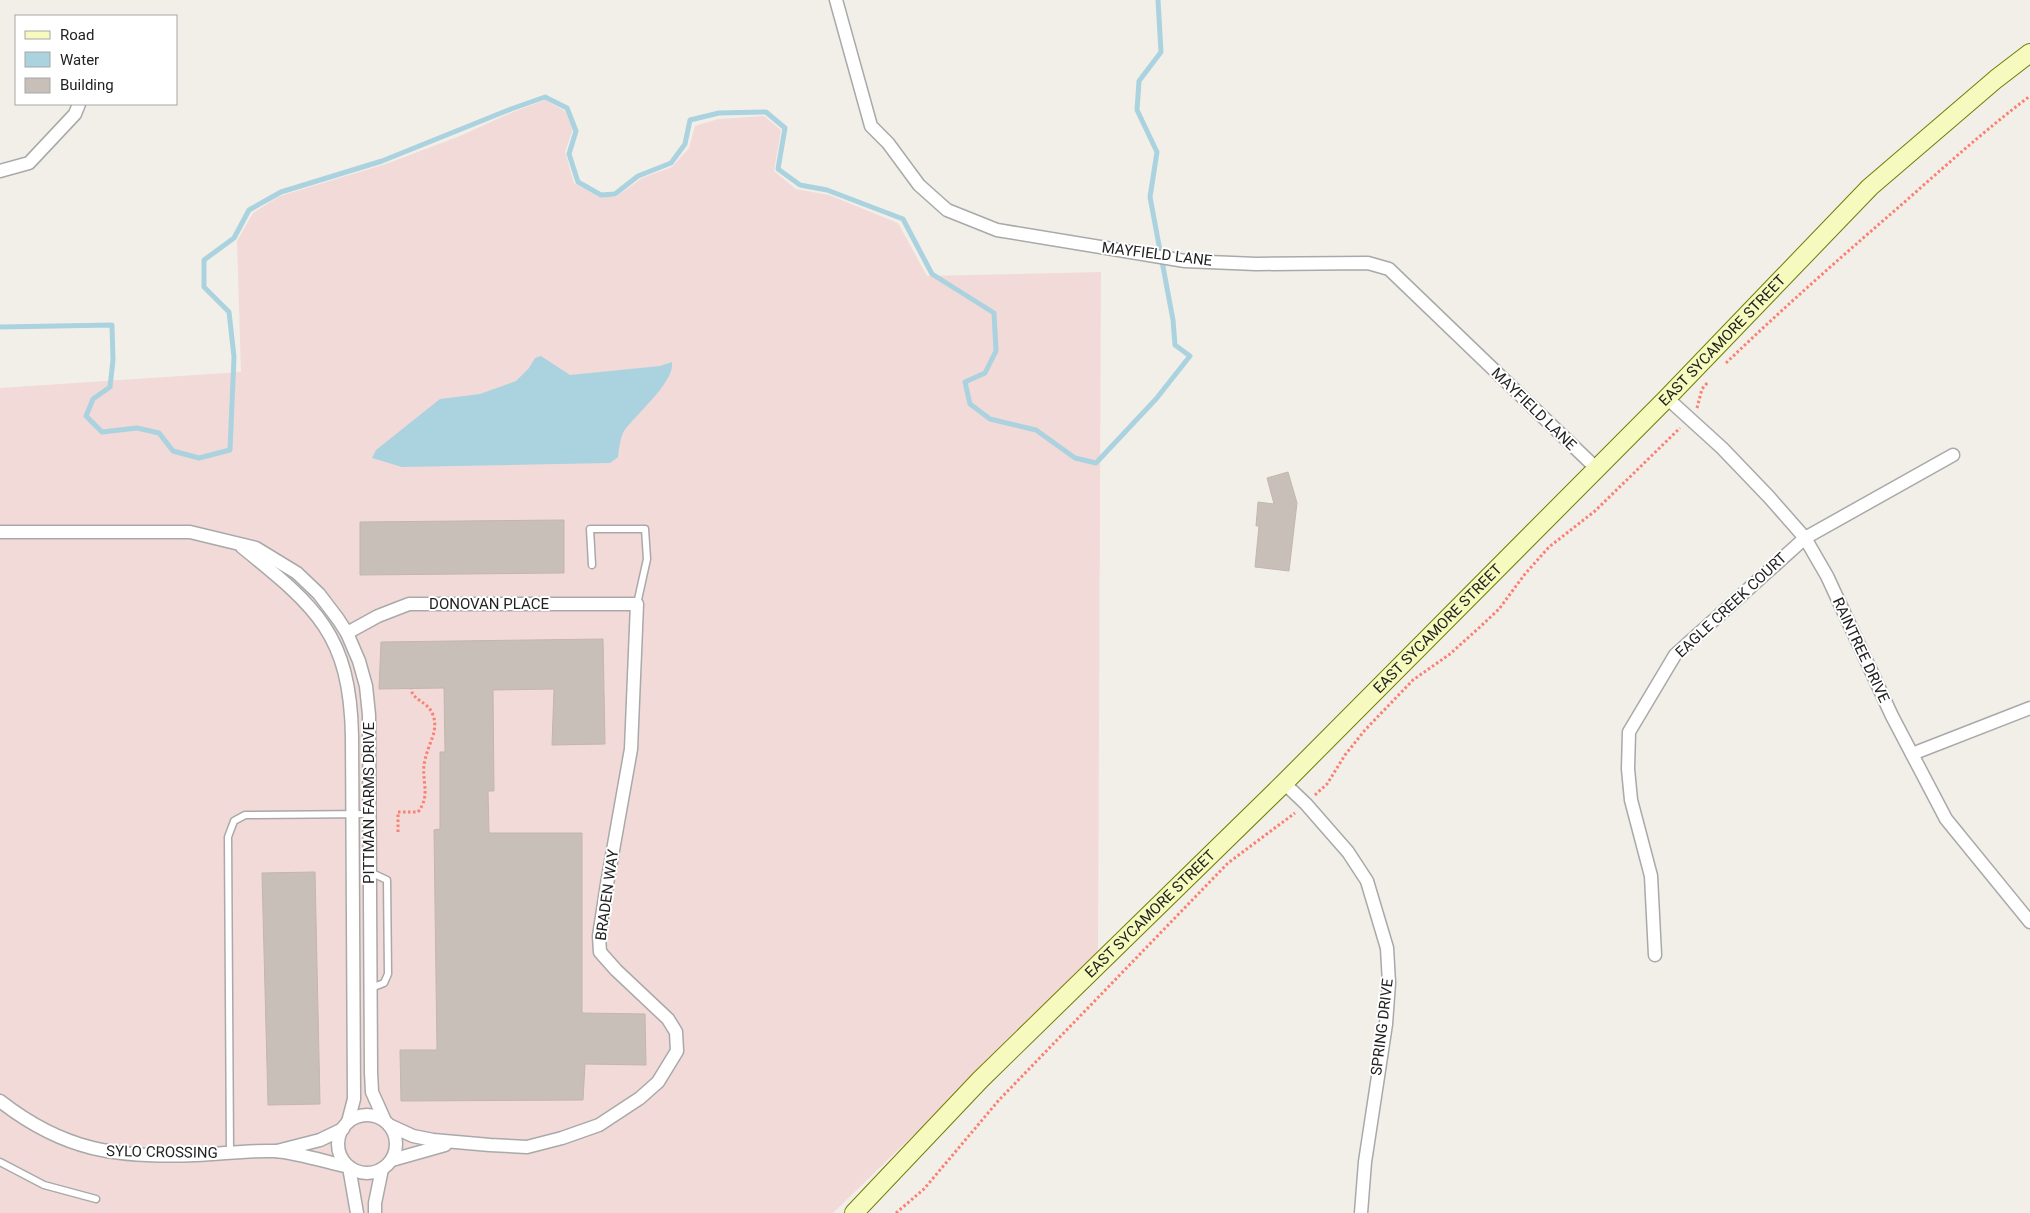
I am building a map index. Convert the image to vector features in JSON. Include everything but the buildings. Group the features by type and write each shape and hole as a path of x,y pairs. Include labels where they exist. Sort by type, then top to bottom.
{"main road":[{"name":"EAST SYCAMORE STREET","path":"854,1213 980,1080 1284,783 1666,398 1870,188 1996,79 2030,53"}],"street":[{"name":"MAYFIELD LANE","path":"836,0 871,126 888,143 919,185 947,210 997,230 1185,261 1256,264 1368,263 1389,268 1596,468"},
{"path":"0,171 29,163 75,114 79,105"},
{"name":"RAINTREE DRIVE","path":"1666,398 1722,448 1769,497 1804,538 1827,576 1892,716 1946,819 2030,922"},
{"name":"EAGLE CREEK COURT","path":"1655,955 1651,876 1632,800 1628,769 1629,732 1675,655 1804,538 1953,455"},
{"name":"PITTMAN FARMS DRIVE","path":"0,532 190,532 236,542 256,548 297,573 319,594 348,633 366,686 369,715 369,1004 371,1083 378,1107 387,1123"},
{"name":"PITTMAN FARMS DRIVE","path":"236,542 292,587 311,607 335,642 346,679 351,709 355,1004 354,1099 346,1126"},
{"name":"DONOVAN PLACE","path":"348,633 378,616 409,604 637,604"},
{"name":"BRADEN WAY","path":"387,1123 420,1138 455,1143 527,1147 562,1138 599,1125 640,1098 658,1082 677,1051 676,1032 668,1019 616,970 600,952 599,936 631,750 637,604"},
{"path":"1912,754 2030,708"},
{"name":"SPRING DRIVE","path":"1284,783 1306,804 1348,852 1367,881 1387,948 1389,983 1386,1024 1365,1162 1361,1213"},
{"name":"SYLO CROSSING","path":"0,1101 40,1128 63,1140 93,1149 136,1154 276,1151"},
{"path":"276,1151 320,1140 346,1126 357,1117 366,1115 376,1117 387,1123 394,1132 396,1146 387,1164 375,1203 375,1213"},
{"path":"346,1126 338,1145 344,1161 349,1167 357,1213"},
{"name":"BRADEN WAY","path":"387,1164 455,1143"},
{"path":"276,1151 349,1167 366,1173 387,1164"}],"lane":[{"path":"592,566 590,529 645,529 647,559 637,604"},
{"path":"335,642 348,633"},
{"path":"230,1153 228,837 234,821 245,815 369,814"},
{"path":"369,871 388,880 388,974 384,983 370,989"},
{"path":"355,1004 369,1004"},
{"path":"0,1162 44,1185 96,1199"}],"path":[{"path":"1724,366 1815,280 1997,121 2030,96"},
{"path":"1699,406 1702,389 1712,378"},
{"path":"1314,796 1327,784 1345,755 1365,730 1414,680 1450,654 1499,609 1525,574 1550,546 1595,511 1680,428"},
{"path":"398,832 398,812 418,812 424,801 426,786 423,771 435,728 430,708 426,703 415,698 411,689"},
{"path":"896,1213 924,1189 999,1100 1221,870 1255,842 1294,814"}],"shaded area":[{"path":"545,100 565,111 573,129 565,152 574,183 599,197 616,197 642,178 672,167 689,148 695,126 718,119 764,116 781,130 774,171 796,189 829,195 898,223 927,276 1101,272 1098,956 833,1213 0,1213 0,388 241,372 237,241 253,213 280,196 386,164 460,136"}],"water":[{"path":"541,356 570,375 660,366 672,362 671,370 661,388 624,431 618,457 610,463 402,467 372,458 376,450 440,399 480,394 516,381 529,368 535,358"}],"waterway":[{"path":"0,327 112,325 113,360 110,387 93,399 86,416 102,432 137,428 159,433 173,451 199,458 230,450 234,357 229,312 204,287 204,260 234,238 249,210 281,192 382,161 545,97 567,108 576,131 569,154 578,182 601,195 615,194 638,176 671,163 685,144 690,120 719,113 766,112 785,128 778,169 800,185 827,190 903,219 932,274 994,313 996,351 985,373 965,382 970,404 990,419 1036,430 1075,458 1096,463 1156,399 1190,356 1175,345 1173,320 1150,197 1157,152 1137,110 1139,81 1161,52 1158,0"}]}
